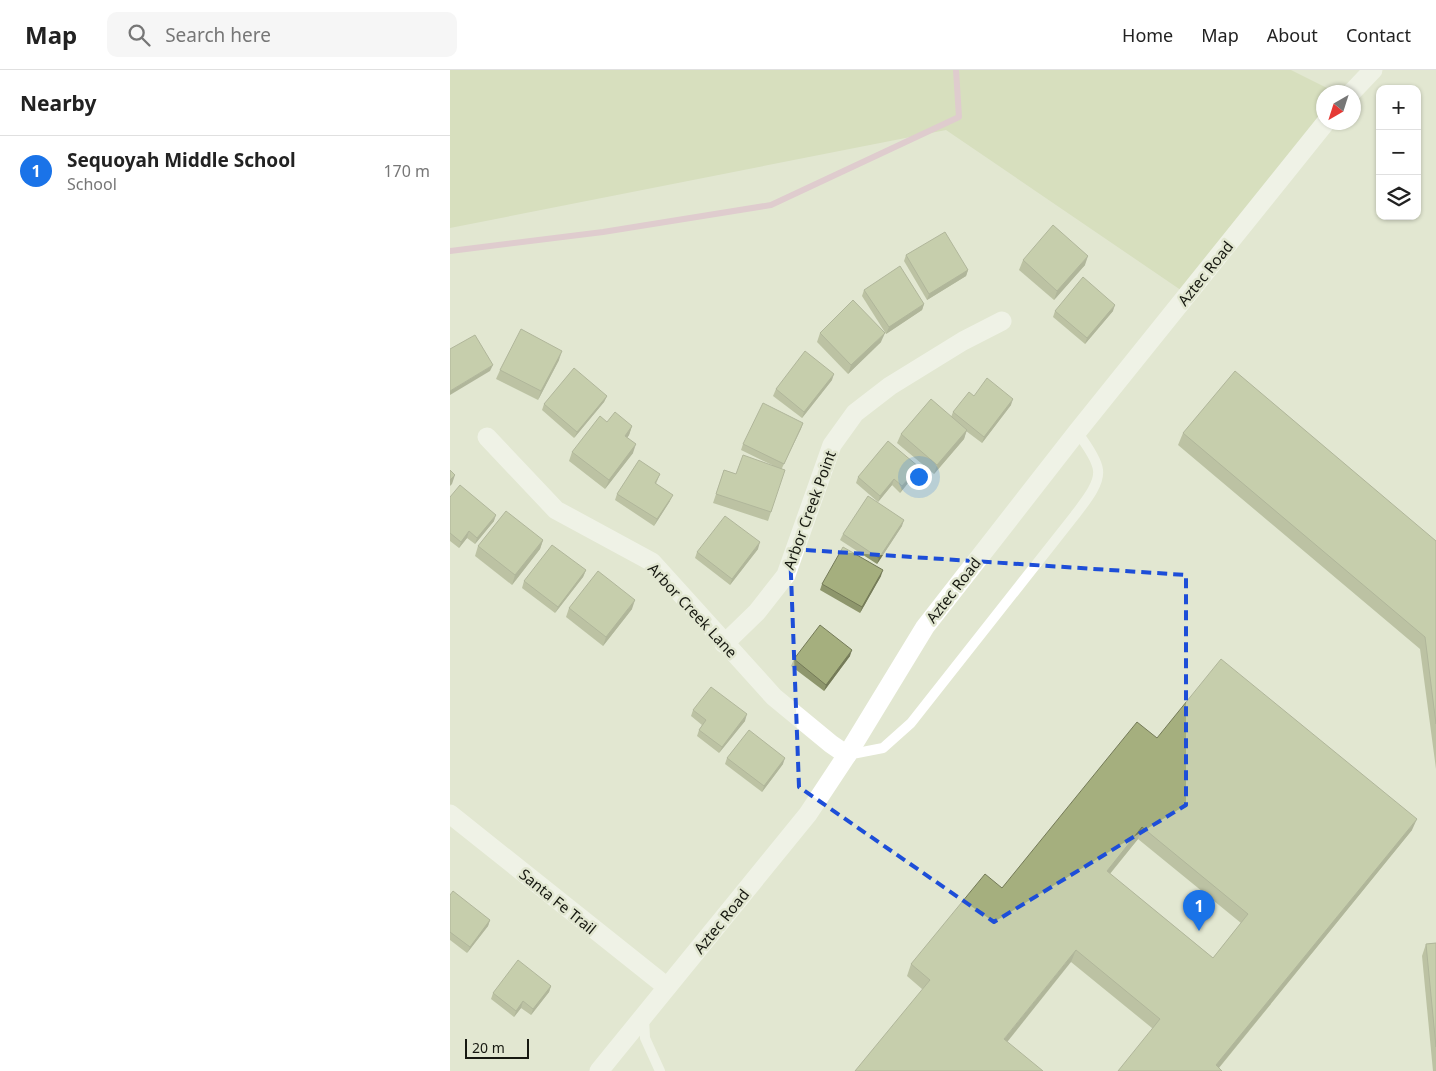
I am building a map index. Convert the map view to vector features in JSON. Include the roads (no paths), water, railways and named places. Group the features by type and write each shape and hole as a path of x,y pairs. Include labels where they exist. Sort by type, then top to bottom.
{"street":[{"path":"1358,85 1372,70"},
{"name":"Aztec Road","path":"599,1071 808,814 847,755 925,627 1077,432 1320,130"},
{"name":"Arbor Creek Point","path":"724,644 757,612 786,576 832,445 855,413 898,381 963,341 1002,321"},
{"name":"Arbor Creek Lane","path":"487,437 556,510 652,562 724,644 774,697 830,744 847,755"},
{"name":"Santa Fe Trail","path":"450,814 667,988"}],"lane":[{"path":"847,755 883,748 911,723 1075,515 1095,486 1098,470 1087,446 1077,432"},
{"path":"644,1015 645,1038 660,1071"}],"waterway":[{"path":"450,251 603,232 771,205 959,117 956,70"}],"place":[{"name":"Sequoyah Middle School","path":"1199,931"}]}
